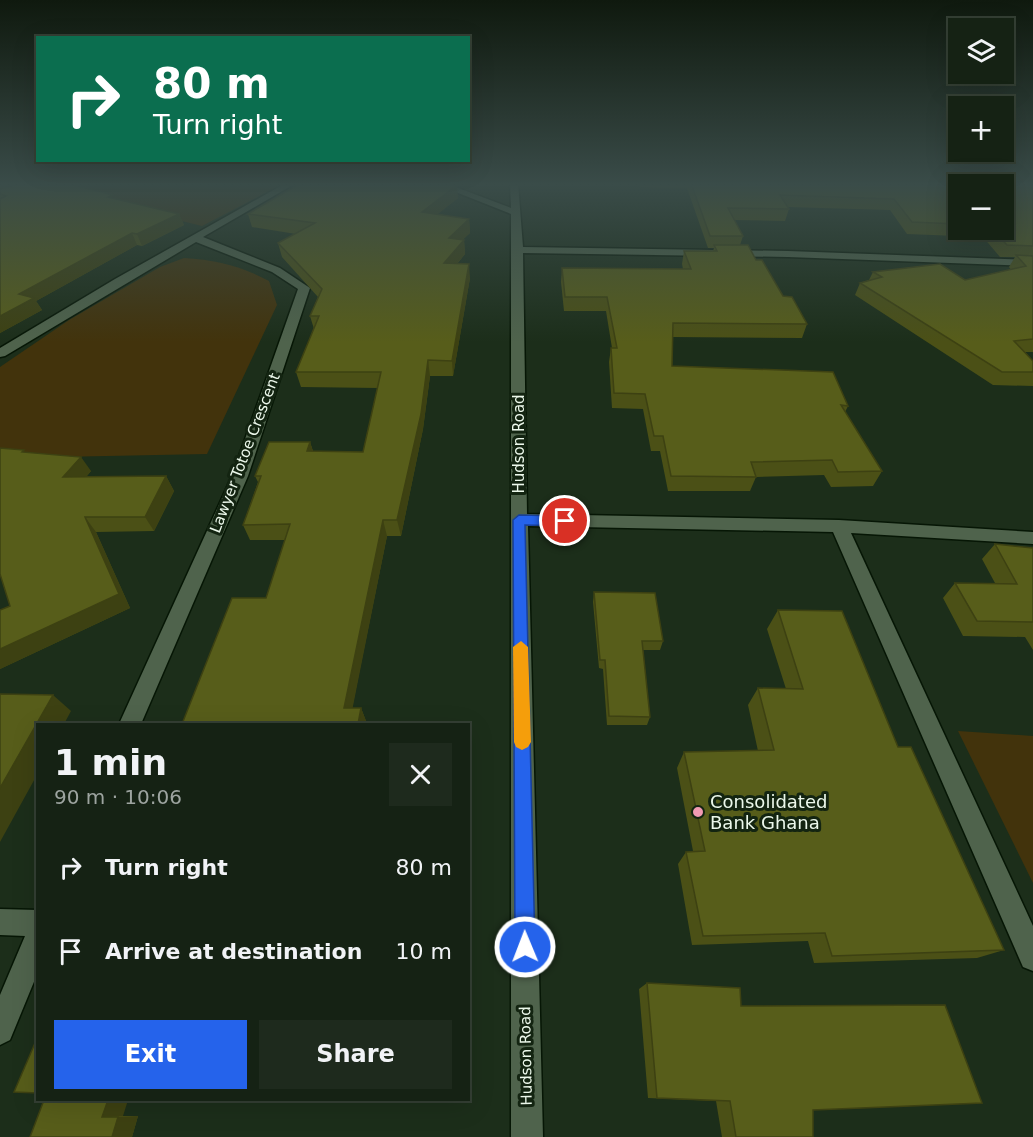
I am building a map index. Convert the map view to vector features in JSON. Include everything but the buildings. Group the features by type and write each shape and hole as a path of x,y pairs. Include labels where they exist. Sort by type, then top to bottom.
{"street":[{"path":"0,353 199,236"},
{"name":"Hudson Road","path":"517,236 527,1137"},
{"name":"Lawyer Totoe Crescent","path":"130,723 240,476 304,288 276,270 196,238"},
{"path":"518,250 789,254 1033,263"},
{"path":"519,520 839,526 1033,538"},
{"path":"839,526 1033,957"},
{"path":"0,922 36,923"},
{"path":"0,1030 36,941"}],"shaded area":[{"path":"184,258 228,265 269,281 277,305 207,454 57,457 0,452 0,367 69,320 160,267"},
{"path":"958,731 1033,736 1033,883"}],"slow traffic":[{"path":"521,647 522,742"}],"place":[{"name":"Consolidated Bank Ghana","path":"698,812"}],"route":[{"path":"525,947 519,520 565,521"}]}
